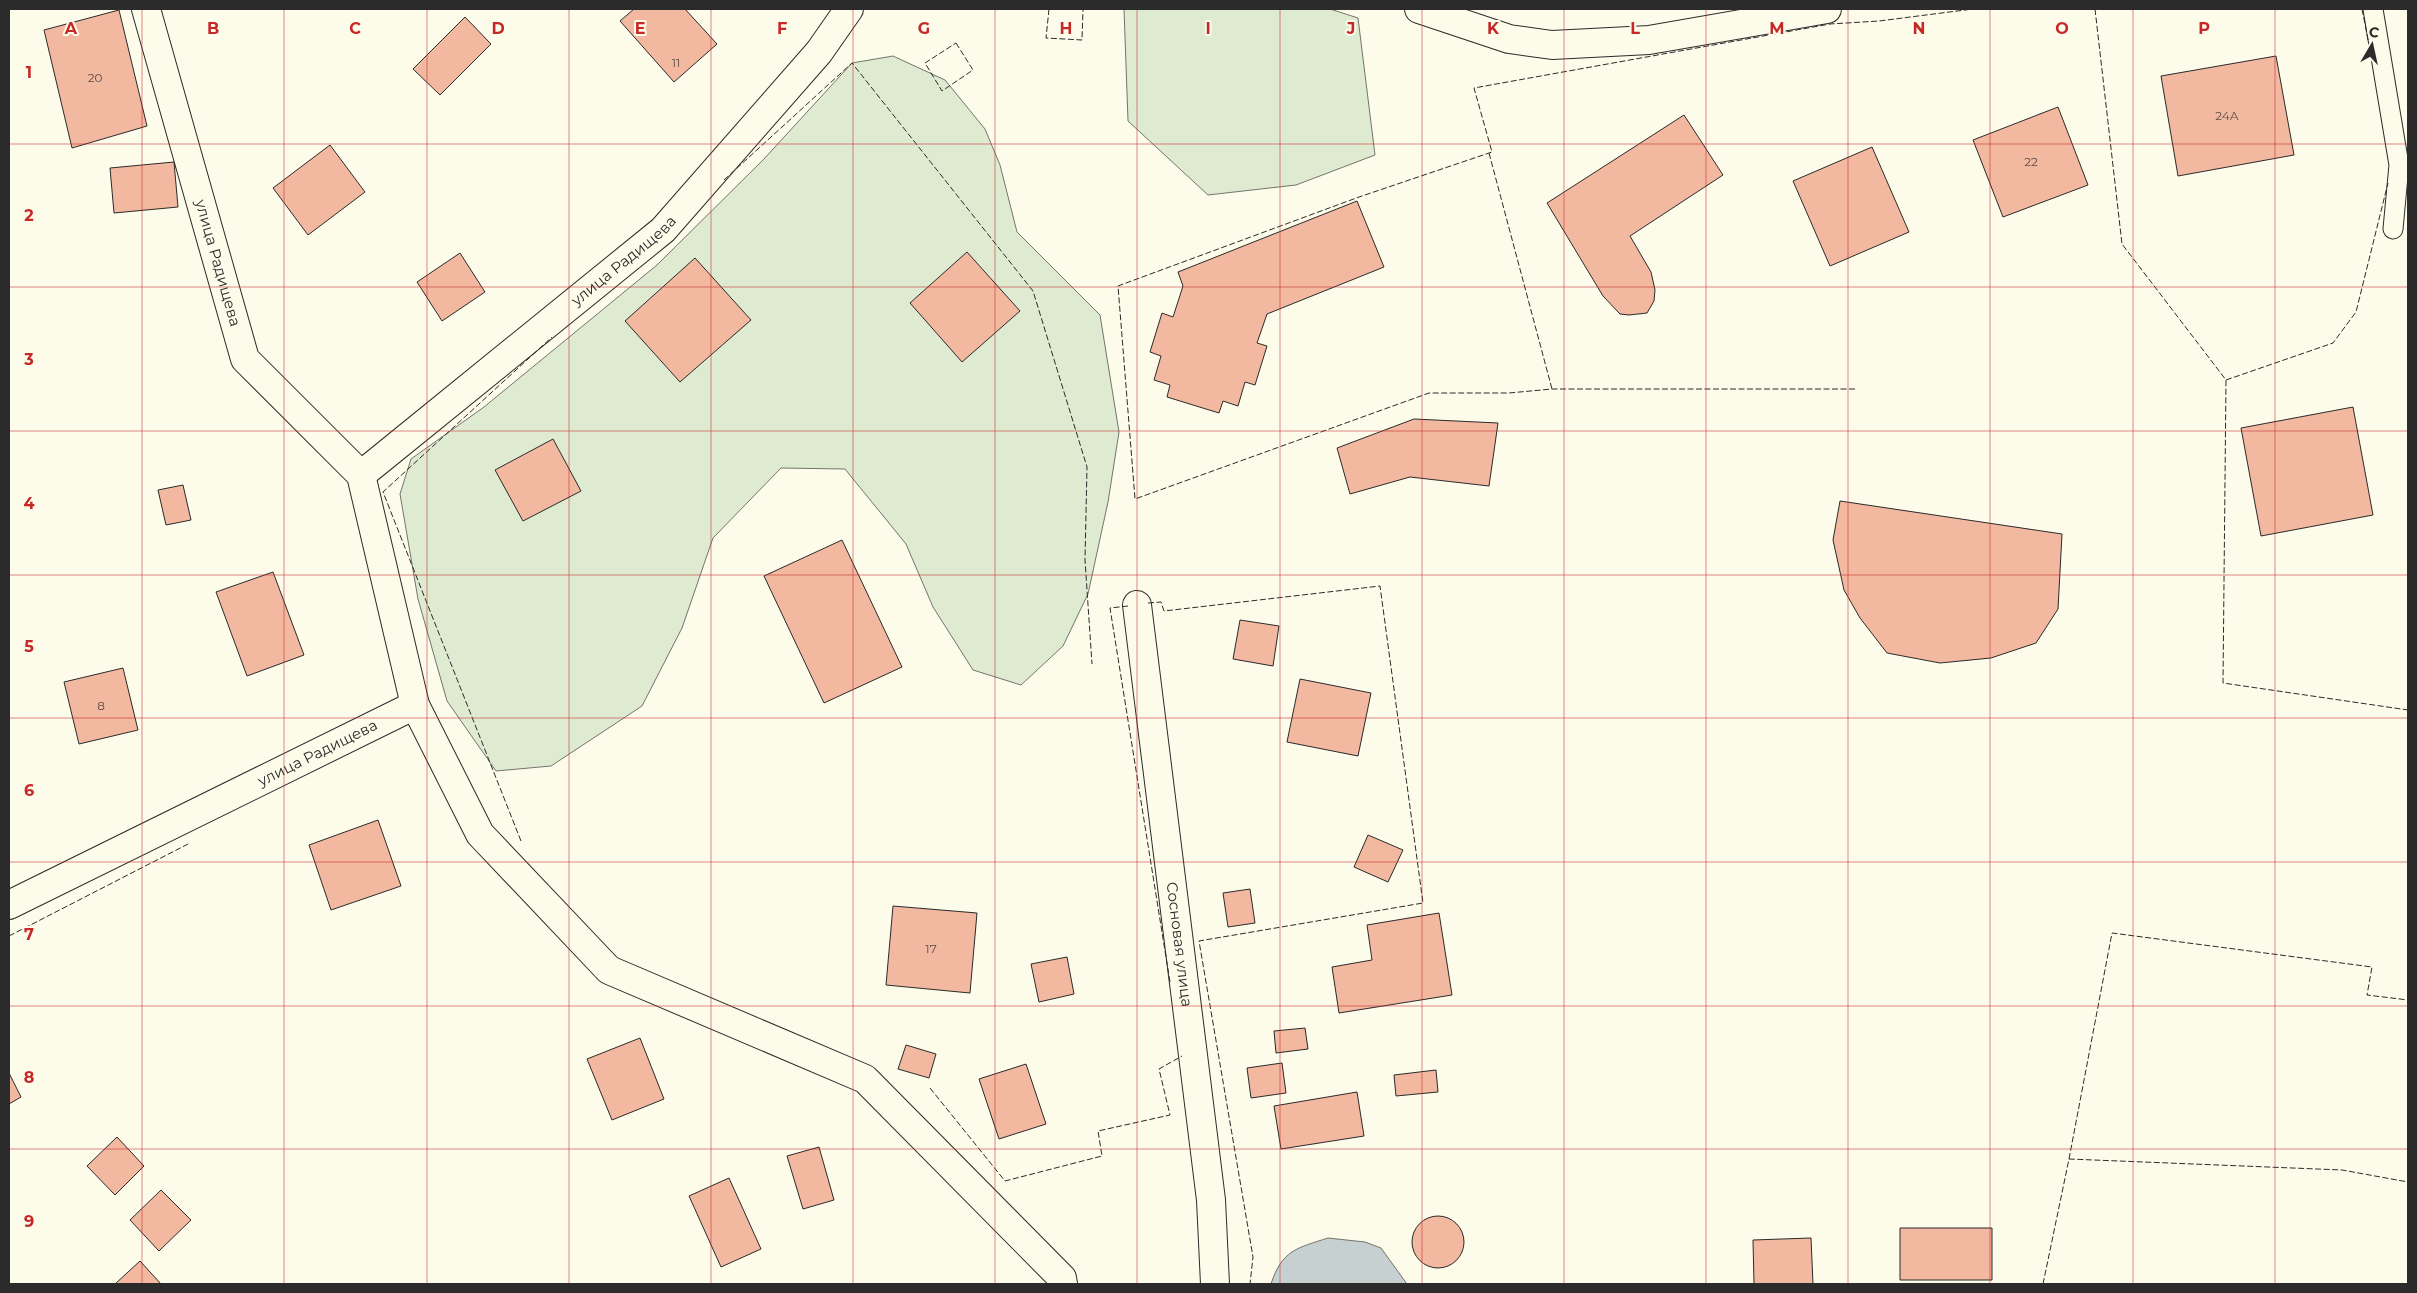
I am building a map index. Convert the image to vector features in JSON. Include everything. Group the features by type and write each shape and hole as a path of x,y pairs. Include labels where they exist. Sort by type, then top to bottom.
{"street":[{"name":"улица Радищева","path":"146,9 245,359 361,475 663,230 819,52 849,9"},
{"path":"1419,9 1509,39 1552,45 1649,40 1827,9"},
{"path":"361,475 415,705 480,834 609,970 865,1079 1062,1278 1063,1284"},
{"name":"Сосновая улица","path":"1137,605 1211,1200 1215,1284"},
{"name":"улица Радищева","path":"9,905 415,705"}],"lane":[{"path":"2373,9 2399,165 2393,229"}],"green space":[{"path":"1124,9 1330,9 1358,18 1375,155 1296,185 1208,195 1128,121"},
{"path":"893,56 945,80 985,129 1000,165 1017,232 1100,315 1119,432 1108,502 1088,594 1063,646 1021,685 973,670 933,607 906,544 845,469 781,468 713,538 682,628 642,706 551,766 496,771 447,701 418,599 400,494 411,459 484,407 657,265 763,160 852,63"}],"shaded area":[{"path":"1328,1238 1365,1242 1381,1248 1407,1284 1271,1284 1280,1264 1292,1252"}],"building":[{"path":"634,9 685,9 717,44 674,82 620,21"},
{"path":"119,10 147,126 72,148 44,30"},
{"path":"465,17 491,44 440,95 413,69"},
{"path":"2276,56 2294,155 2178,176 2161,76"},
{"path":"2058,107 2088,185 2003,217 1973,140"},
{"path":"1684,115 1723,175 1630,236 1651,272 1655,290 1654,301 1647,313 1620,314 1603,296 1547,203"},
{"path":"330,145 365,192 308,235 273,188"},
{"path":"1872,147 1909,232 1830,266 1793,181"},
{"path":"174,162 178,207 114,213 110,168"},
{"path":"1357,201 1384,267 1267,314 1257,343 1267,346 1255,385 1245,382 1238,406 1223,401 1219,413 1167,397 1170,385 1154,380 1161,356 1150,352 1162,313 1173,317 1183,286 1178,272"},
{"path":"967,252 1020,311 962,362 910,303"},
{"path":"460,253 485,292 442,321 417,282"},
{"path":"695,258 751,320 680,382 625,321"},
{"path":"2353,407 2373,515 2261,536 2241,428"},
{"path":"1414,419 1498,423 1489,486 1410,477 1350,494 1337,448"},
{"path":"553,439 581,491 523,521 495,470"},
{"path":"183,485 191,520 166,525 158,490"},
{"path":"1840,501 2062,534 2058,609 2036,643 1991,658 1940,663 1887,653 1860,618 1844,590 1833,540"},
{"path":"842,540 902,667 824,703 764,576"},
{"path":"273,572 304,655 247,676 216,592"},
{"path":"1240,620 1279,626 1273,666 1233,659"},
{"path":"123,668 138,730 79,744 64,682"},
{"path":"1300,679 1371,693 1358,756 1287,742"},
{"path":"378,820 401,886 331,910 309,845"},
{"path":"1368,835 1403,850 1388,882 1354,867"},
{"path":"1250,889 1255,923 1228,927 1223,893"},
{"path":"893,906 977,913 970,993 886,985"},
{"path":"1439,913 1452,995 1339,1013 1332,967 1372,960 1367,925"},
{"path":"1067,957 1074,994 1039,1002 1031,964"},
{"path":"1305,1028 1308,1049 1276,1053 1274,1031"},
{"path":"640,1038 664,1099 612,1120 587,1059"},
{"path":"906,1045 936,1054 929,1078 898,1069"},
{"path":"1282,1063 1286,1093 1251,1098 1247,1068"},
{"path":"1026,1064 1046,1124 999,1139 979,1079"},
{"path":"1436,1070 1438,1092 1396,1096 1394,1075"},
{"path":"9,1073 21,1097 9,1104"},
{"path":"1357,1092 1364,1136 1281,1149 1274,1106"},
{"path":"117,1137 144,1166 115,1195 87,1166"},
{"path":"819,1147 834,1200 803,1209 787,1156"},
{"path":"729,1178 761,1249 721,1267 689,1196"},
{"path":"161,1190 191,1220 159,1251 130,1220"},
{"path":"1433,1216 1443,1216 1457,1223 1464,1237 1464,1247 1457,1261 1443,1268 1433,1268 1423,1264 1416,1257 1412,1247 1412,1237 1416,1227 1423,1220"},
{"path":"1900,1228 1992,1228 1992,1280 1900,1280"},
{"path":"1811,1238 1813,1284 1754,1284 1753,1240"},
{"path":"140,1261 161,1284 115,1284"}],"fence":[{"path":"1049,9 1046,38 1082,40 1083,9"},
{"path":"1855,389 1552,389 1509,393 1429,393 1135,499 1118,286 1359,197 1492,152 1474,88 1830,24 1879,21 1973,9"},
{"path":"2095,9 2122,244 2226,380 2223,683 2408,710"},
{"path":"2362,9 2371,55"},
{"path":"956,43 973,70 942,91 925,63 956,43"},
{"path":"724,180 852,63 1033,291 1087,467 1085,560 1092,664"},
{"path":"1489,153 1552,389"},
{"path":"2226,380 2333,343 2356,312 2388,183"},
{"path":"521,841 383,492 552,337"},
{"path":"1148,603 1161,602 1164,611 1380,586 1423,903 1199,941 1253,1257 1250,1284"},
{"path":"1128,606 1110,608 1170,982"},
{"path":"9,936 190,843"},
{"path":"2069,1159 2112,933 2372,967 2367,995 2408,1000"},
{"path":"930,1088 1005,1181 1102,1156 1098,1131 1170,1115 1159,1069 1182,1056"},
{"path":"2043,1284 2069,1159 2342,1170 2408,1182"}]}
